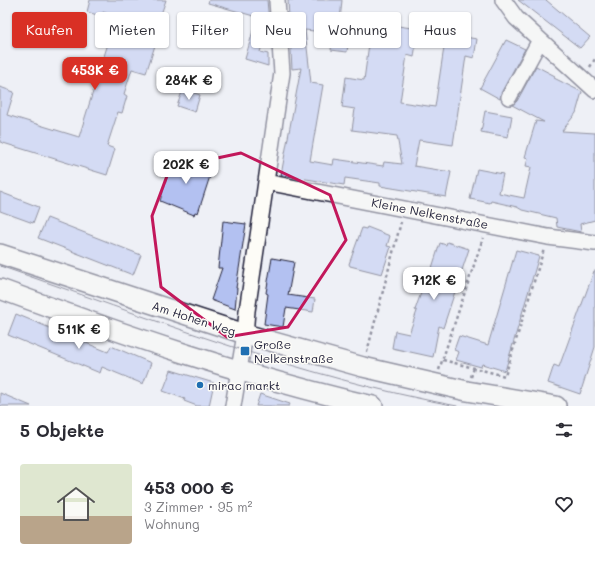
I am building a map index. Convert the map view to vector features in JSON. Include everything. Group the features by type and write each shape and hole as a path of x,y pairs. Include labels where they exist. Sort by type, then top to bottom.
{"main road":[{"name":"Am Hohen Weg","path":"0,254 245,334 363,367 434,384 556,406"},
{"path":"1,292 239,370 373,406"}],"street":[{"path":"233,406 245,334 282,73 277,0"},
{"path":"503,0 516,18 582,76 595,90"},
{"path":"510,97 540,40"},
{"name":"Kleine Nelkenstraße","path":"266,182 548,237 595,243"}],"path":[{"path":"363,367 404,208"},
{"path":"434,384 487,224"},
{"path":"443,360 505,376 548,237"}],"highlighted area":[{"path":"241,153 330,195 346,240 288,327 227,337 161,287 152,216 170,168"}],"building":[{"path":"90,0 166,0 162,12 95,12 95,14 87,12"},
{"path":"209,0 267,0 268,12 251,12 251,15 208,3"},
{"path":"288,0 342,0 341,12 314,12 314,31 306,30 306,12 289,12"},
{"path":"518,0 546,0 590,37 580,48"},
{"path":"401,26 409,28 409,48 415,48 414,57 407,55 400,102 435,107 444,48 471,48 471,38 477,39 474,58 466,56 453,145 419,140 414,166 451,172 446,197 380,186 380,183 345,178 344,185 281,175 301,68 292,69 291,48 306,48 306,39 311,83 323,85 310,161 333,165 334,159 383,166 384,162 402,164 397,136 352,130 355,109 342,107 346,77 364,80 368,48 401,48"},
{"path":"251,38 251,48 261,48 260,52 268,54 268,66 245,59"},
{"path":"506,40 525,49 501,93 500,99 480,88"},
{"path":"107,48 154,48 146,73 132,69 124,94 127,96 122,113 118,112 107,146 115,149 107,175 0,142 0,87 14,92 7,115 79,137"},
{"path":"331,48 348,48 347,52 331,50"},
{"path":"536,66 555,76 554,78 582,92 576,113 562,131 595,133 595,220 580,224 581,232 557,227 556,218 491,201 490,203 470,199 477,169 503,174 499,193 524,198 531,167 526,166 528,158 525,157 536,121 544,122 512,105 517,101"},
{"path":"183,89 200,95 195,112 177,106"},
{"path":"485,111 512,116 508,137 481,132"},
{"path":"174,158 210,166 209,169 212,170 198,213 195,212 194,215 160,201 169,167 171,167"},
{"path":"0,192 39,207 33,223 0,211"},
{"path":"47,218 141,255 133,275 38,238"},
{"path":"223,221 246,224 236,288 235,309 211,300 222,268 218,268"},
{"path":"367,227 390,236 387,246 391,247 382,274 350,266 349,264 362,228 366,229"},
{"path":"447,242 469,249 443,328 439,326 433,357 392,348 395,331 409,334 417,311 415,310 429,270 431,271 440,243 446,245"},
{"path":"516,250 539,256 505,371 482,364 481,367 456,360 459,352 454,350 459,336 488,345"},
{"path":"272,258 294,262 288,295 315,299 313,312 286,308 283,327 264,324 268,294 266,293"},
{"path":"594,271 595,347 580,394 548,383 554,365 559,367"},
{"path":"16,314 108,352 111,346 151,363 143,384 102,367 100,373 8,335"},
{"path":"171,370 214,383 209,406 197,406 184,401 185,399 163,391"},
{"path":"0,393 31,406 0,406"},
{"path":"260,394 290,404 289,406 256,406"}],"tram line":[{"path":"0,266 169,326 283,363 398,394 457,406"}],"place":[{"name":"Große Nelkenstraße","path":"245,351"},
{"name":"mirac markt","path":"200,385"}]}
